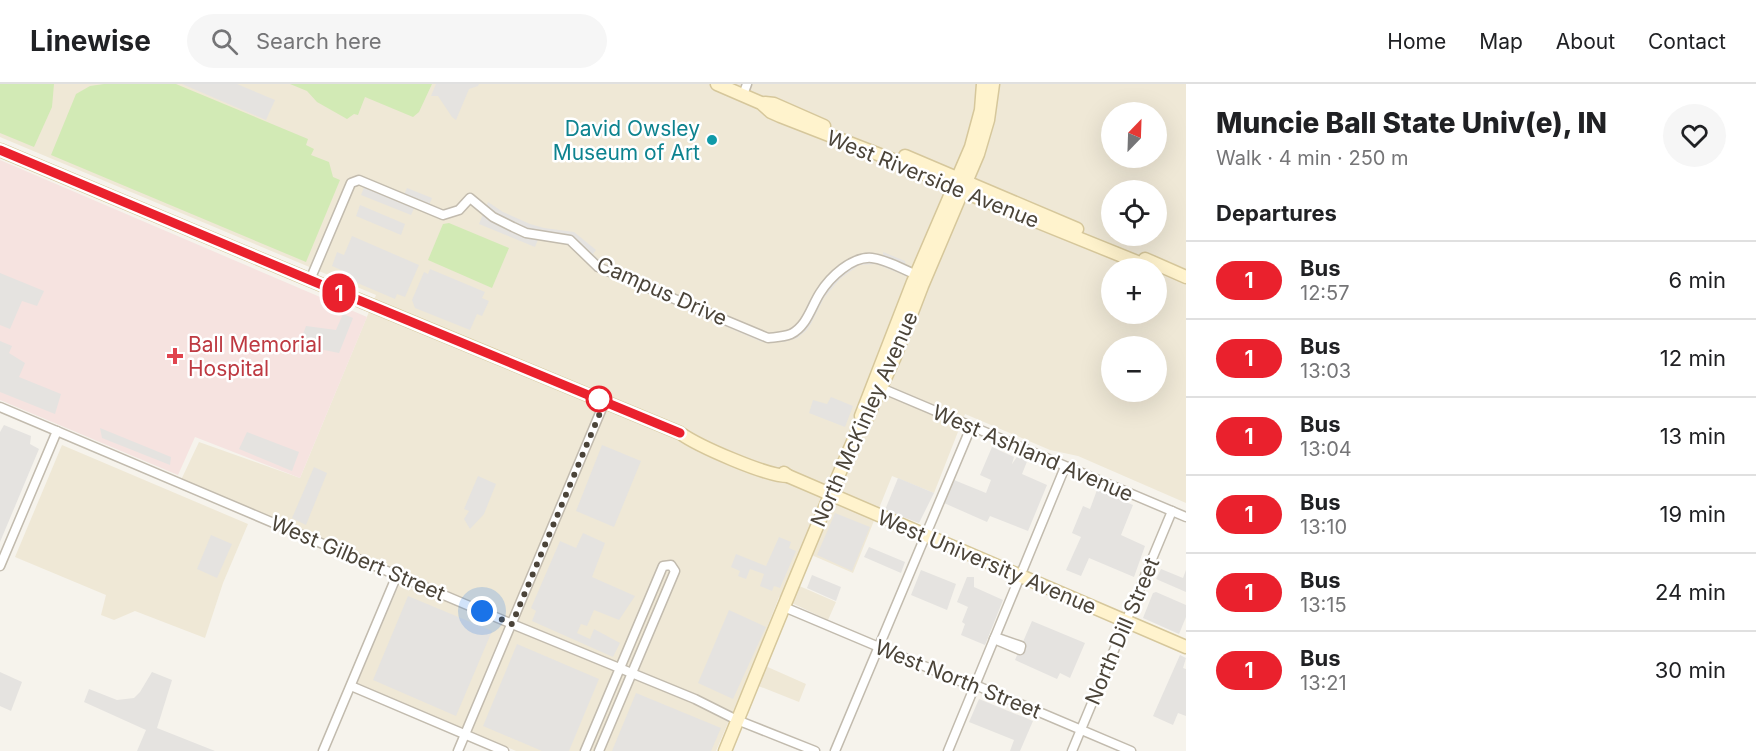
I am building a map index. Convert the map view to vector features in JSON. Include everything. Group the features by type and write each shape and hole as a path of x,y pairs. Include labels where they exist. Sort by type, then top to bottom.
{"street":[{"name":"West Riverside Avenue","path":"717,84 745,89 771,112 780,116 893,160 960,182 1130,258"},
{"name":"North McKinley Avenue","path":"725,751 861,421 867,418 881,388 921,277 960,182 977,128 983,84"},
{"name":"North McKinley Avenue","path":"960,182 984,138 993,84"},
{"name":"West University Avenue","path":"0,150 680,433 693,434 735,450 779,469 788,476 1186,647"},
{"name":"Campus Drive","path":"310,280 351,183 359,180 443,215 459,210 470,198 493,217 526,233 570,240 598,267 768,338 792,333 800,327 820,292 832,278 853,262 874,258 921,277"},
{"path":"960,182 1186,277"},
{"path":"1167,276 1186,284"},
{"path":"861,421 861,414 921,277"},
{"name":"West Ashland Avenue","path":"881,388 1186,517"},
{"path":"458,751 605,401"},
{"name":"West Gilbert Street","path":"0,407 815,751"},
{"path":"835,751 971,427"},
{"path":"0,566 57,431"},
{"path":"948,751 1065,466"},
{"name":"North Dill Street","path":"1072,751 1172,511"},
{"path":"585,751 663,566 670,565 675,571 599,751"},
{"path":"323,751 397,575"},
{"name":"West North Street","path":"784,607 1131,751"},
{"path":"351,686 504,751"}],"shaded area":[{"path":"0,84 1186,84 1186,503 1078,456 1050,450 965,414 934,493 892,476 853,573 800,550 788,581 836,602 828,620 779,597 754,661 806,684 799,702 746,681 716,751 516,751 357,683 401,580 181,480 199,442 300,478 376,295 0,137"},
{"path":"182,84 237,84 275,100 266,120"},
{"path":"436,84 479,84 469,89 456,120 438,96 431,96"},
{"name":"Ball Memorial Hospital","path":"0,160 367,317 300,478 195,437 178,475 0,400"},
{"path":"365,185 402,199 407,188 432,198 428,207 417,202 411,215 361,195"},
{"path":"488,202 503,212 530,224 574,232 596,250 593,254 606,266 762,332 773,334 785,332 796,325 823,281 851,258 872,256 883,259 883,252 905,261 907,269 901,274 876,264 859,265 840,279 824,298 806,331 797,338 784,342 762,342 593,270 567,241 539,237 535,247 479,224"},
{"path":"360,205 405,224 401,235 356,216"},
{"path":"352,236 419,265 405,297 397,294 395,299 341,276 343,271 332,266 337,252 344,255"},
{"path":"430,269 485,292 482,298 489,301 482,316 477,314 470,330 415,308 412,300 424,272 428,274"},
{"path":"0,273 44,291 37,306 22,301 10,329 0,325"},
{"path":"343,314 353,318 339,353 299,345 306,326 336,330"},
{"path":"0,341 12,346 9,353 25,363 19,377 61,394 55,414 0,392"},
{"path":"831,397 853,406 845,427 809,413 813,400 827,404"},
{"path":"4,425 31,436 30,444 39,449 0,542 0,432"},
{"path":"100,428 171,457 170,465 102,438"},
{"path":"247,432 299,452 292,471 239,449"},
{"path":"62,445 248,524 223,583 205,638 135,611 114,620 101,615 106,595 15,557"},
{"path":"602,445 641,461 614,527 576,511"},
{"path":"992,447 1014,457 1012,464 1019,454 1028,459 1022,474 1047,485 1028,531 990,516 987,522 944,503 954,480 986,493 991,480 980,475"},
{"path":"314,467 327,473 306,525 292,518"},
{"path":"478,476 496,484 484,514 470,529 464,519 469,511 464,509"},
{"path":"898,478 934,493 919,523 885,510"},
{"path":"1097,490 1133,505 1121,535 1145,546 1134,577 1089,558 1081,576 1066,570 1081,537 1072,533 1083,506 1090,509"},
{"path":"835,513 870,527 852,571 817,555"},
{"path":"583,533 605,543 592,577 635,596 619,620 594,610 587,626 581,624 577,633 590,639 594,629 620,643 613,657 532,621 536,611 531,608 560,541 576,548"},
{"path":"211,535 232,544 217,578 197,569"},
{"path":"779,537 791,542 789,548 796,551 780,588 774,586 772,591 760,586 764,574 750,569 746,579 738,576 740,571 731,567 736,554 766,566"},
{"path":"869,547 905,562 901,573 864,557"},
{"path":"1161,569 1183,578 1186,570 1186,592 1156,579"},
{"path":"921,570 956,584 947,610 911,595"},
{"path":"812,575 841,587 836,601 807,588"},
{"path":"967,577 974,577 974,587 1003,600 985,645 961,635 965,624 962,622 968,607 957,602"},
{"path":"1156,592 1186,605 1186,617 1179,634 1143,618 1153,593"},
{"path":"408,596 492,631 456,716 373,680"},
{"path":"729,610 766,627 733,699 698,683"},
{"path":"1032,621 1085,643 1070,678 1060,673 1057,679 1015,660"},
{"path":"517,644 599,679 569,751 542,751 483,726"},
{"path":"1180,655 1186,658 1183,668 1186,669 1186,716 1178,713 1173,725 1153,716"},
{"path":"0,672 22,682 11,711 0,706"},
{"path":"152,672 172,680 157,728 215,751 137,751 146,730 84,702 89,689 117,700 134,698"},
{"path":"636,693 721,728 711,751 612,751"},
{"path":"979,699 1033,721 1020,751 1010,751 1014,740 969,722"}],"green space":[{"path":"0,84 54,84 52,107 34,147 0,133"},
{"path":"176,84 308,139 306,145 314,149 311,155 329,162 333,177 340,180 306,262 51,155 76,94 90,86"},
{"path":"290,84 432,84 419,112 413,117 365,97 358,115 354,114 347,119 317,102 307,91"},
{"path":"449,223 509,248 492,288 428,260 443,224"}],"bus line":[{"name":"1","path":"0,150 680,433"}],"place":[{"name":"David Owsley Museum of Art","path":"712,140"},
{"name":"Ball Memorial Hospital","path":"175,356"}],"route":[{"path":"482,611 512,624 605,401 597,398 599,399"}]}
